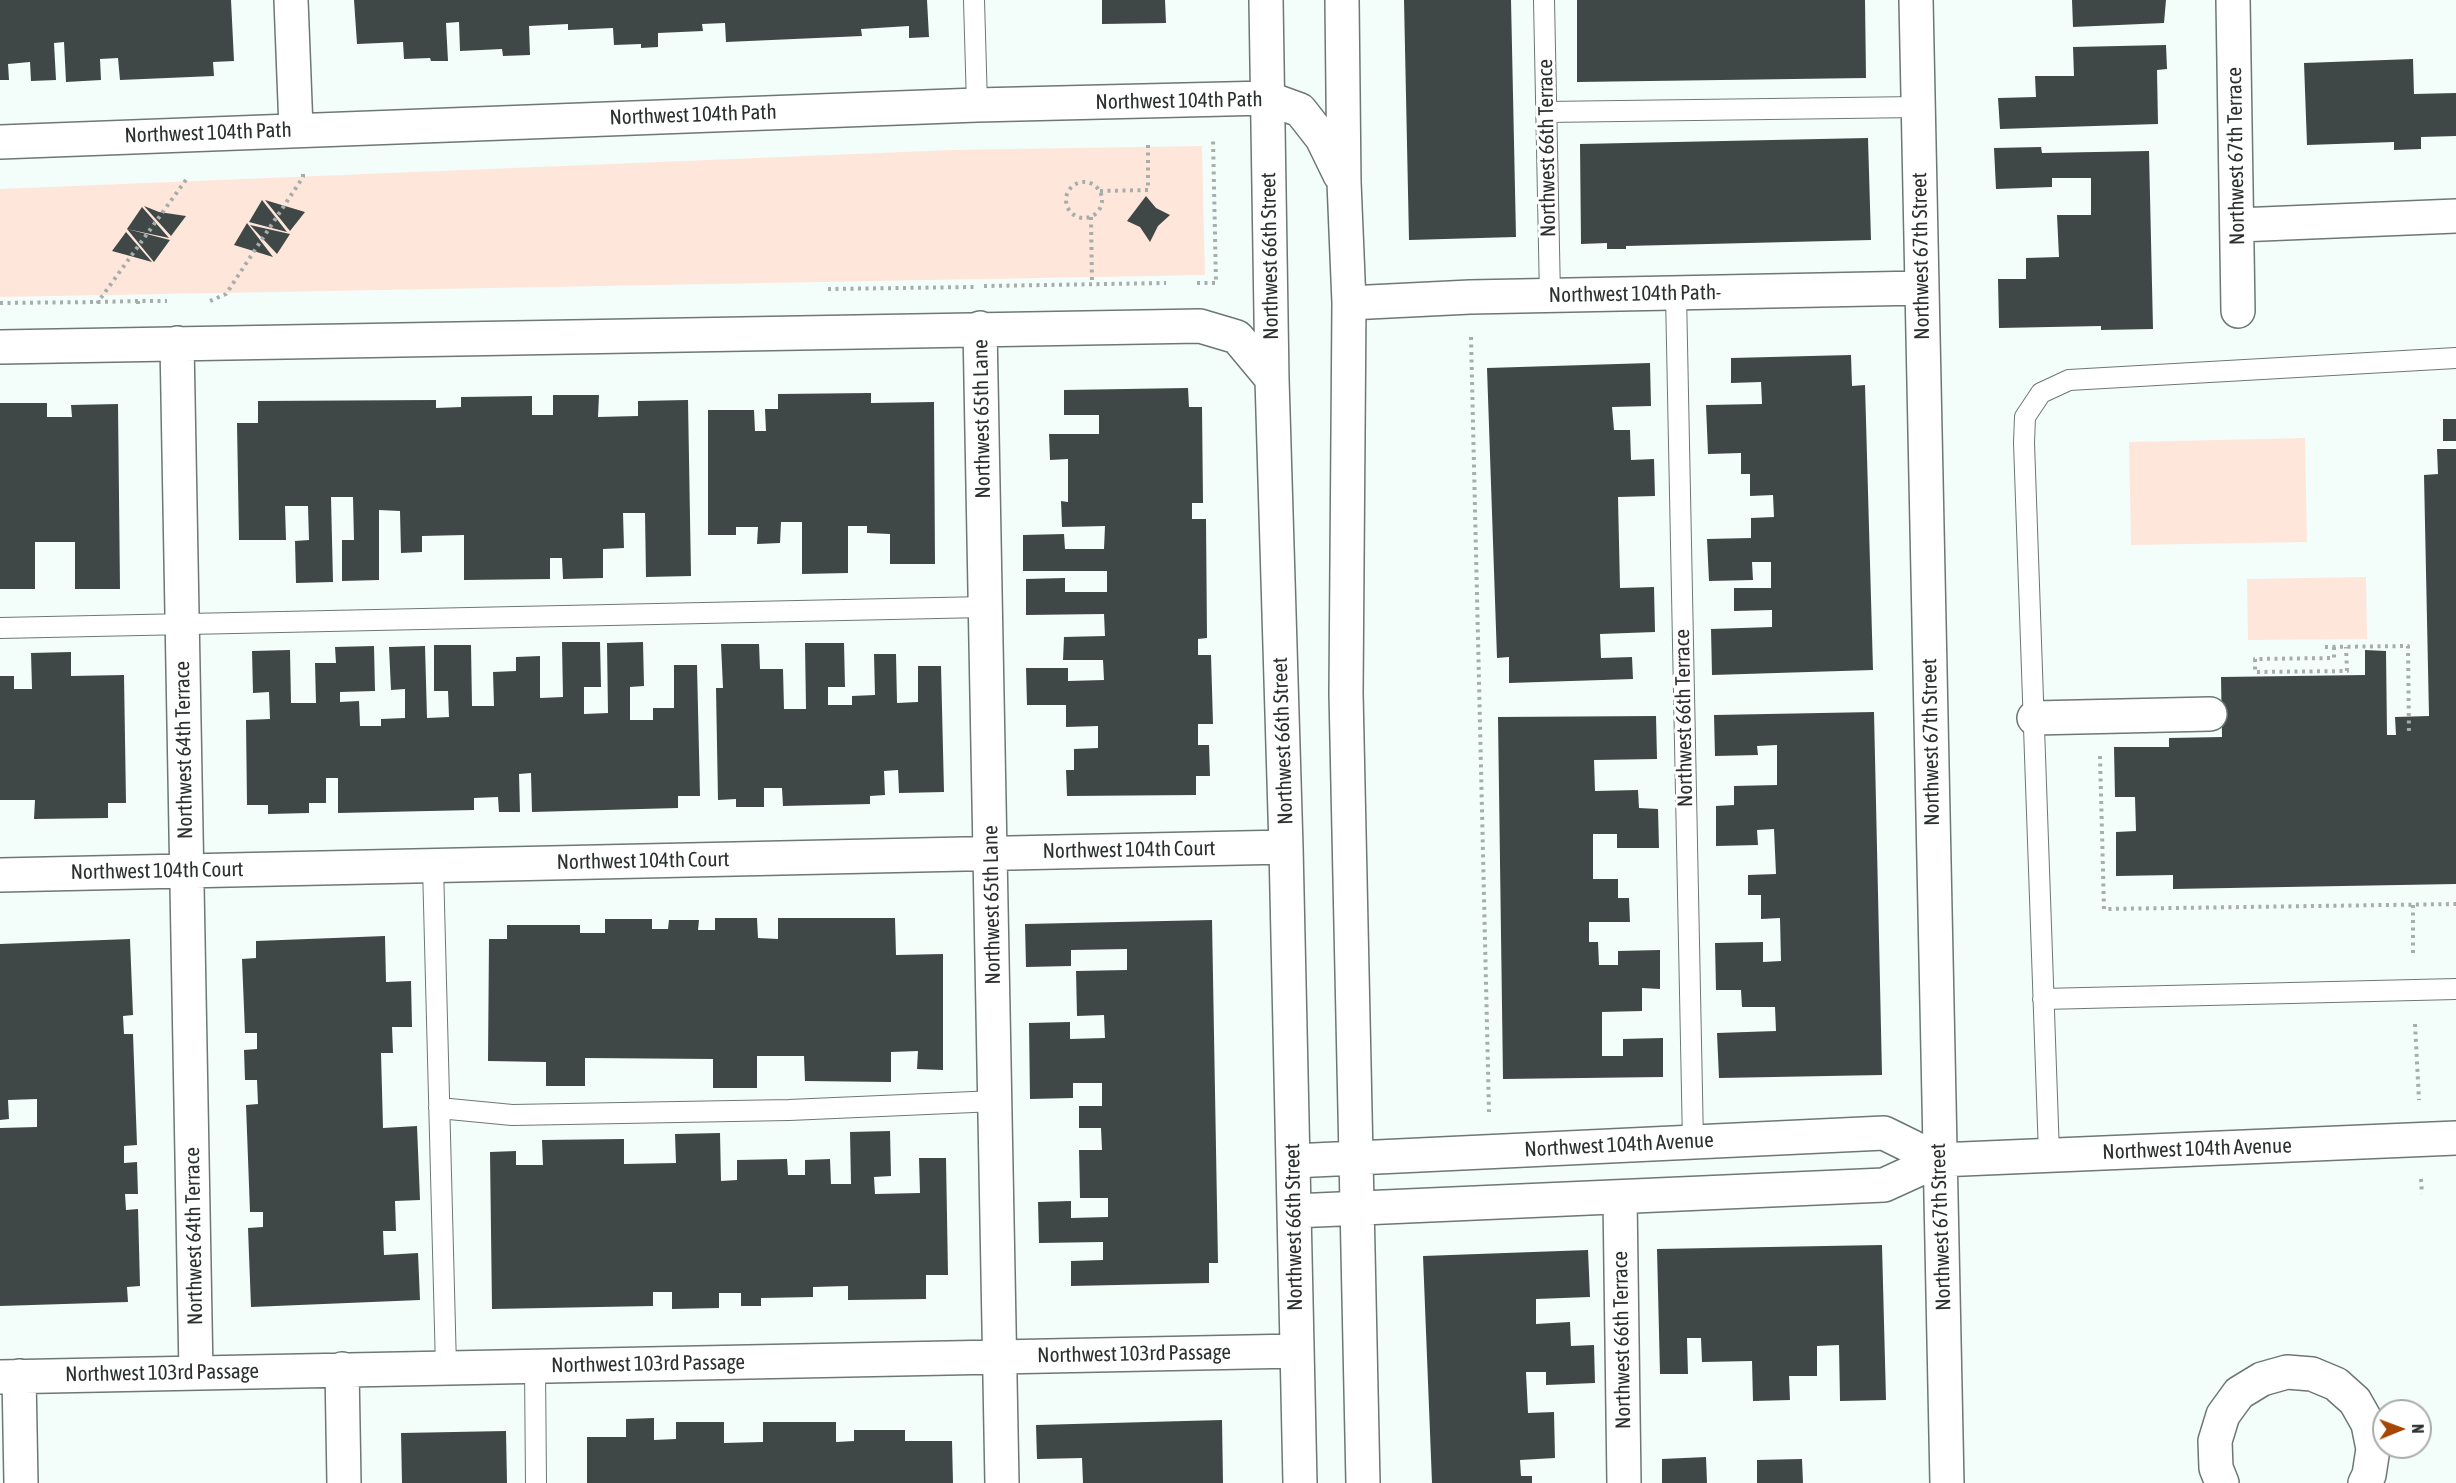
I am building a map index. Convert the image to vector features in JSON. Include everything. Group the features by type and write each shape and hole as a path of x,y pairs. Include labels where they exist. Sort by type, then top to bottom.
{"street":[{"path":"291,0 296,129"},
{"name":"Northwest 66th Street","path":"1266,0 1272,379 1286,847 1300,1483"},
{"path":"1342,0 1344,182 1349,303 1346,693 1363,1483"},
{"name":"Northwest 67th Street","path":"1916,0 1947,1483"},
{"name":"Northwest 67th Terrace","path":"2233,0 2238,311"},
{"name":"Northwest 104th Path","path":"0,142 977,105 1268,98 1299,110 1322,138 1344,182"},
{"path":"2238,225 2456,216"},
{"name":"Northwest 104th Path-","path":"1349,303 1470,297 1921,288"},
{"path":"0,347 980,328 1200,326 1237,337 1272,379"},
{"name":"Northwest 65th Lane","path":"980,328 1002,1483"},
{"name":"Northwest 64th Terrace","path":"177,343 196,1372"},
{"path":"2034,718 2210,714"},
{"name":"Northwest 104th Court","path":"0,875 1286,847"},
{"name":"Northwest 104th Avenue","path":"1293,1161 1884,1134 1939,1160"},
{"name":"Northwest 104th Avenue","path":"1294,1211 1884,1185 1939,1160 2456,1138"},
{"name":"Northwest 66th Terrace","path":"1620,1197 1624,1483"},
{"name":"Northwest 103rd Passage","path":"9,1376 1297,1351"},
{"path":"342,1369 344,1483"},
{"path":"2222,1483 2216,1468 2215,1441 2223,1415 2239,1393 2262,1379 2287,1372 2312,1374 2336,1384 2355,1401 2368,1424 2373,1449 2369,1474 2365,1483"},
{"path":"9,1376 21,1483"}],"lane":[{"path":"974,0 977,105"},
{"name":"Northwest 66th Terrace","path":"1544,0 1550,296"},
{"path":"1546,112 1918,106"},
{"name":"Northwest 66th Terrace","path":"1676,294 1693,1142"},
{"path":"2049,1154 2024,443 2025,417 2041,393 2069,380 2456,358"},
{"path":"0,628 985,607"},
{"path":"433,866 446,1368"},
{"path":"2043,999 2456,989"},
{"path":"439,1108 512,1115 789,1110 996,1101"},
{"path":"535,1366 536,1483"}],"path":[{"path":"1194,283 1216,283 1213,137 1202,137"},
{"path":"1100,191 1148,190 1148,139 1159,139"},
{"path":"202,301 212,301 226,294 303,177 303,170"},
{"path":"98,302 188,177"},
{"path":"1080,181 1092,183 1100,191 1100,209 1090,217 1079,218 1069,210 1067,193 1080,181"},
{"path":"1090,217 1093,327"},
{"path":"1092,284 1171,283"},
{"path":"1470,297 1490,1152"},
{"path":"138,301 139,345"},
{"path":"0,303 170,301"},
{"path":"2325,647 2408,646 2409,735"},
{"path":"2334,647 2334,658 2255,659 2255,672 2347,671 2346,647"},
{"path":"2099,749 2104,909 2456,904"},
{"path":"2413,905 2421,1194"}],"shaded area":[{"path":"1202,146 1205,275 0,297 0,189 952,150"},
{"path":"2305,438 2307,542 2131,545 2129,442"},
{"path":"2366,577 2367,639 2248,640 2247,579"}],"building":[{"path":"0,0 231,0 234,61 213,62 214,76 120,80 118,58 100,59 101,80 66,82 64,42 54,43 56,80 31,81 30,62 8,64 9,80 0,80"},
{"path":"354,0 927,0 929,37 909,38 909,26 861,29 862,36 726,42 725,23 702,24 703,31 658,33 658,47 641,48 641,44 614,45 613,28 568,30 568,24 529,26 530,55 503,56 502,49 460,51 459,22 446,23 448,61 431,61 430,58 404,59 403,42 357,44"},
{"path":"1102,0 1165,0 1166,23 1102,24"},
{"path":"1404,0 1511,0 1516,237 1409,240"},
{"path":"1577,0 1865,0 1866,78 1577,82"},
{"path":"2072,0 2166,0 2164,23 2073,27"},
{"path":"2166,45 2167,69 2157,70 2158,124 2000,129 1998,98 2036,97 2035,76 2074,76 2073,47"},
{"path":"2413,59 2414,94 2456,93 2456,136 2421,137 2421,149 2394,150 2394,142 2307,145 2304,63"},
{"path":"1868,138 1871,240 1626,246 1626,249 1607,249 1607,243 1581,244 1580,144"},
{"path":"2041,147 2042,153 2149,151 2153,329 2101,330 2101,326 1999,328 1998,279 2026,279 2026,258 2059,257 2057,215 2091,215 2091,178 2052,178 2052,187 1996,189 1994,148"},
{"path":"1146,196 1156,208 1170,215 1158,226 1150,242 1140,227 1127,221"},
{"path":"262,200 287,232 249,222"},
{"path":"265,200 305,212 290,231"},
{"path":"144,206 159,212 186,216 171,236"},
{"path":"142,207 169,238 127,229"},
{"path":"247,223 273,257 234,245"},
{"path":"250,225 290,234 277,254"},
{"path":"127,229 170,240 154,262"},
{"path":"126,232 152,262 112,251"},
{"path":"1851,355 1852,386 1865,385 1873,670 1712,675 1711,629 1772,627 1772,610 1734,611 1734,588 1771,588 1771,562 1752,562 1753,580 1709,581 1707,539 1751,538 1751,518 1774,517 1773,495 1750,496 1750,474 1741,474 1741,453 1708,454 1706,405 1762,404 1761,382 1731,383 1731,358"},
{"path":"1650,363 1651,406 1612,407 1614,430 1630,430 1631,460 1654,459 1655,496 1618,497 1620,588 1654,587 1655,632 1600,634 1601,658 1632,657 1633,679 1509,683 1509,657 1497,658 1487,368"},
{"path":"1188,388 1189,407 1202,407 1203,503 1192,503 1192,519 1206,519 1207,638 1198,639 1198,655 1211,655 1213,724 1198,724 1198,745 1209,745 1210,776 1196,776 1196,795 1067,796 1066,770 1074,770 1074,749 1098,748 1098,726 1066,727 1066,705 1027,705 1026,668 1068,668 1068,681 1104,680 1103,660 1063,660 1064,637 1105,636 1104,614 1026,615 1026,579 1065,578 1065,592 1107,592 1107,571 1023,571 1023,535 1064,534 1065,549 1104,549 1105,526 1062,527 1061,501 1068,502 1068,459 1050,460 1049,434 1099,434 1099,415 1064,415 1064,390"},
{"path":"871,393 871,403 934,402 935,564 890,564 890,534 867,533 867,526 848,526 848,573 802,574 802,522 781,522 780,543 757,544 758,527 736,527 736,535 708,535 708,410 754,410 755,431 766,431 765,409 778,409 778,394"},
{"path":"553,395 599,395 598,417 638,416 638,401 688,400 691,576 646,577 645,513 623,513 624,548 603,549 603,578 563,579 562,558 550,558 550,579 464,580 464,535 422,536 422,552 401,553 400,511 379,510 379,580 342,581 342,540 354,540 353,497 331,497 333,582 296,583 295,541 309,540 308,506 285,506 286,540 239,540 237,423 258,423 258,401 436,400 436,408 461,407 461,397 532,396 532,415 553,415"},
{"path":"0,403 47,403 47,417 72,417 71,405 118,404 120,589 75,589 75,542 35,542 35,589 0,589"},
{"path":"2443,419 2456,419 2456,441 2443,441"},
{"path":"2437,449 2456,449 2456,884 2173,889 2173,875 2116,876 2116,832 2136,831 2135,797 2115,797 2114,747 2169,747 2169,738 2222,737 2221,677 2365,675 2365,650 2386,651 2387,735 2396,735 2395,717 2429,716 2424,475 2438,474"},
{"path":"562,642 600,642 601,687 584,687 584,714 608,713 607,643 643,642 644,686 630,687 630,720 653,720 653,708 674,708 674,665 697,665 700,796 678,796 678,808 532,812 531,773 519,774 520,812 499,812 498,797 474,798 474,810 338,813 338,778 326,778 326,803 309,803 309,813 268,814 268,805 247,805 246,720 270,719 269,692 253,693 252,651 290,650 291,703 316,703 315,663 336,663 335,647 374,646 375,691 340,692 340,702 359,701 360,726 381,726 381,719 405,718 405,689 391,690 389,647 425,646 427,718 449,717 448,691 434,691 434,645 471,645 472,706 494,706 493,672 516,671 516,657 540,656 540,698 563,697"},
{"path":"805,643 844,643 845,687 828,687 828,705 852,705 852,696 875,695 874,654 896,654 897,703 918,702 918,666 941,666 944,792 899,793 898,770 884,771 885,795 870,796 870,804 783,806 782,788 764,788 764,807 736,807 736,799 718,800 716,688 723,688 721,644 759,644 760,669 783,669 784,709 806,709"},
{"path":"71,652 71,676 124,675 126,803 108,803 108,818 34,819 35,800 0,800 0,676 14,676 14,689 32,689 31,653"},
{"path":"1874,712 1882,1075 1719,1078 1717,1033 1776,1031 1775,1007 1742,1007 1741,990 1716,990 1715,943 1763,942 1763,962 1781,961 1780,918 1761,919 1761,895 1748,895 1748,875 1776,874 1774,829 1757,830 1758,845 1716,846 1716,806 1734,805 1734,786 1777,785 1777,745 1757,746 1758,755 1715,756 1714,715"},
{"path":"1656,716 1657,759 1594,760 1595,791 1638,790 1639,808 1658,809 1659,848 1617,848 1617,834 1593,834 1593,879 1618,879 1618,898 1629,898 1630,922 1589,922 1589,942 1598,942 1599,965 1618,965 1618,951 1660,950 1660,989 1642,988 1642,1011 1602,1012 1602,1056 1623,1056 1623,1039 1663,1038 1663,1077 1503,1079 1498,717"},
{"path":"715,918 757,918 758,938 778,939 778,918 895,918 896,955 943,954 943,1070 917,1069 918,1051 891,1052 891,1082 805,1081 804,1056 757,1056 757,1088 713,1088 713,1059 585,1058 585,1086 546,1086 546,1062 488,1061 489,939 507,939 507,925 580,925 580,933 605,933 605,919 652,919 652,929 668,929 669,920 699,920 698,930 715,930"},
{"path":"1212,920 1218,1263 1209,1263 1209,1283 1071,1286 1071,1261 1103,1260 1103,1242 1039,1243 1038,1202 1071,1201 1071,1218 1108,1217 1108,1198 1080,1198 1079,1150 1102,1150 1101,1128 1079,1128 1079,1106 1102,1106 1102,1083 1073,1083 1073,1098 1030,1099 1029,1023 1070,1022 1070,1039 1105,1038 1104,1015 1077,1016 1076,971 1127,970 1127,949 1071,950 1071,966 1026,967 1025,924"},
{"path":"385,936 386,982 411,981 412,1027 392,1027 393,1053 381,1053 383,1128 417,1126 420,1200 395,1201 396,1231 383,1231 384,1255 418,1253 420,1300 251,1307 248,1228 263,1227 263,1212 250,1212 246,1105 258,1104 257,1080 245,1080 244,1050 257,1049 257,1033 245,1033 242,959 256,958 256,941"},
{"path":"130,939 133,1015 123,1016 124,1034 133,1034 137,1145 124,1146 124,1163 137,1162 138,1194 125,1194 126,1210 138,1209 140,1286 127,1287 128,1302 0,1306 0,1128 37,1127 37,1099 8,1100 9,1119 0,1120 0,944"},
{"path":"890,1131 891,1176 874,1177 875,1194 920,1193 919,1158 946,1158 948,1275 926,1275 926,1299 848,1300 848,1286 813,1287 813,1297 761,1298 761,1306 741,1306 741,1293 719,1293 719,1308 672,1309 672,1292 653,1292 653,1306 492,1309 490,1152 516,1151 516,1165 543,1165 542,1140 624,1139 624,1164 676,1163 675,1134 720,1133 721,1181 737,1180 737,1160 787,1159 788,1175 805,1175 805,1160 830,1159 831,1184 851,1184 850,1132"},
{"path":"1882,1245 1886,1400 1840,1401 1839,1345 1817,1346 1817,1376 1789,1376 1790,1400 1753,1401 1752,1361 1702,1362 1701,1338 1687,1338 1688,1374 1660,1374 1657,1249"},
{"path":"1588,1250 1590,1297 1536,1299 1536,1324 1570,1322 1571,1346 1594,1345 1595,1383 1546,1385 1546,1372 1526,1372 1528,1413 1554,1412 1555,1458 1520,1460 1521,1476 1532,1476 1532,1483 1432,1483 1423,1256"},
{"path":"654,1418 654,1440 676,1439 676,1422 724,1422 724,1443 763,1442 763,1422 836,1422 836,1442 854,1441 854,1430 905,1430 905,1441 952,1441 953,1483 587,1483 587,1437 626,1437 626,1419"},
{"path":"1222,1420 1223,1483 1083,1483 1082,1458 1037,1459 1036,1425"},
{"path":"506,1431 507,1483 402,1483 401,1433"},
{"path":"1706,1457 1707,1483 1662,1483 1662,1459"},
{"path":"1802,1459 1803,1483 1757,1483 1757,1460"}]}
